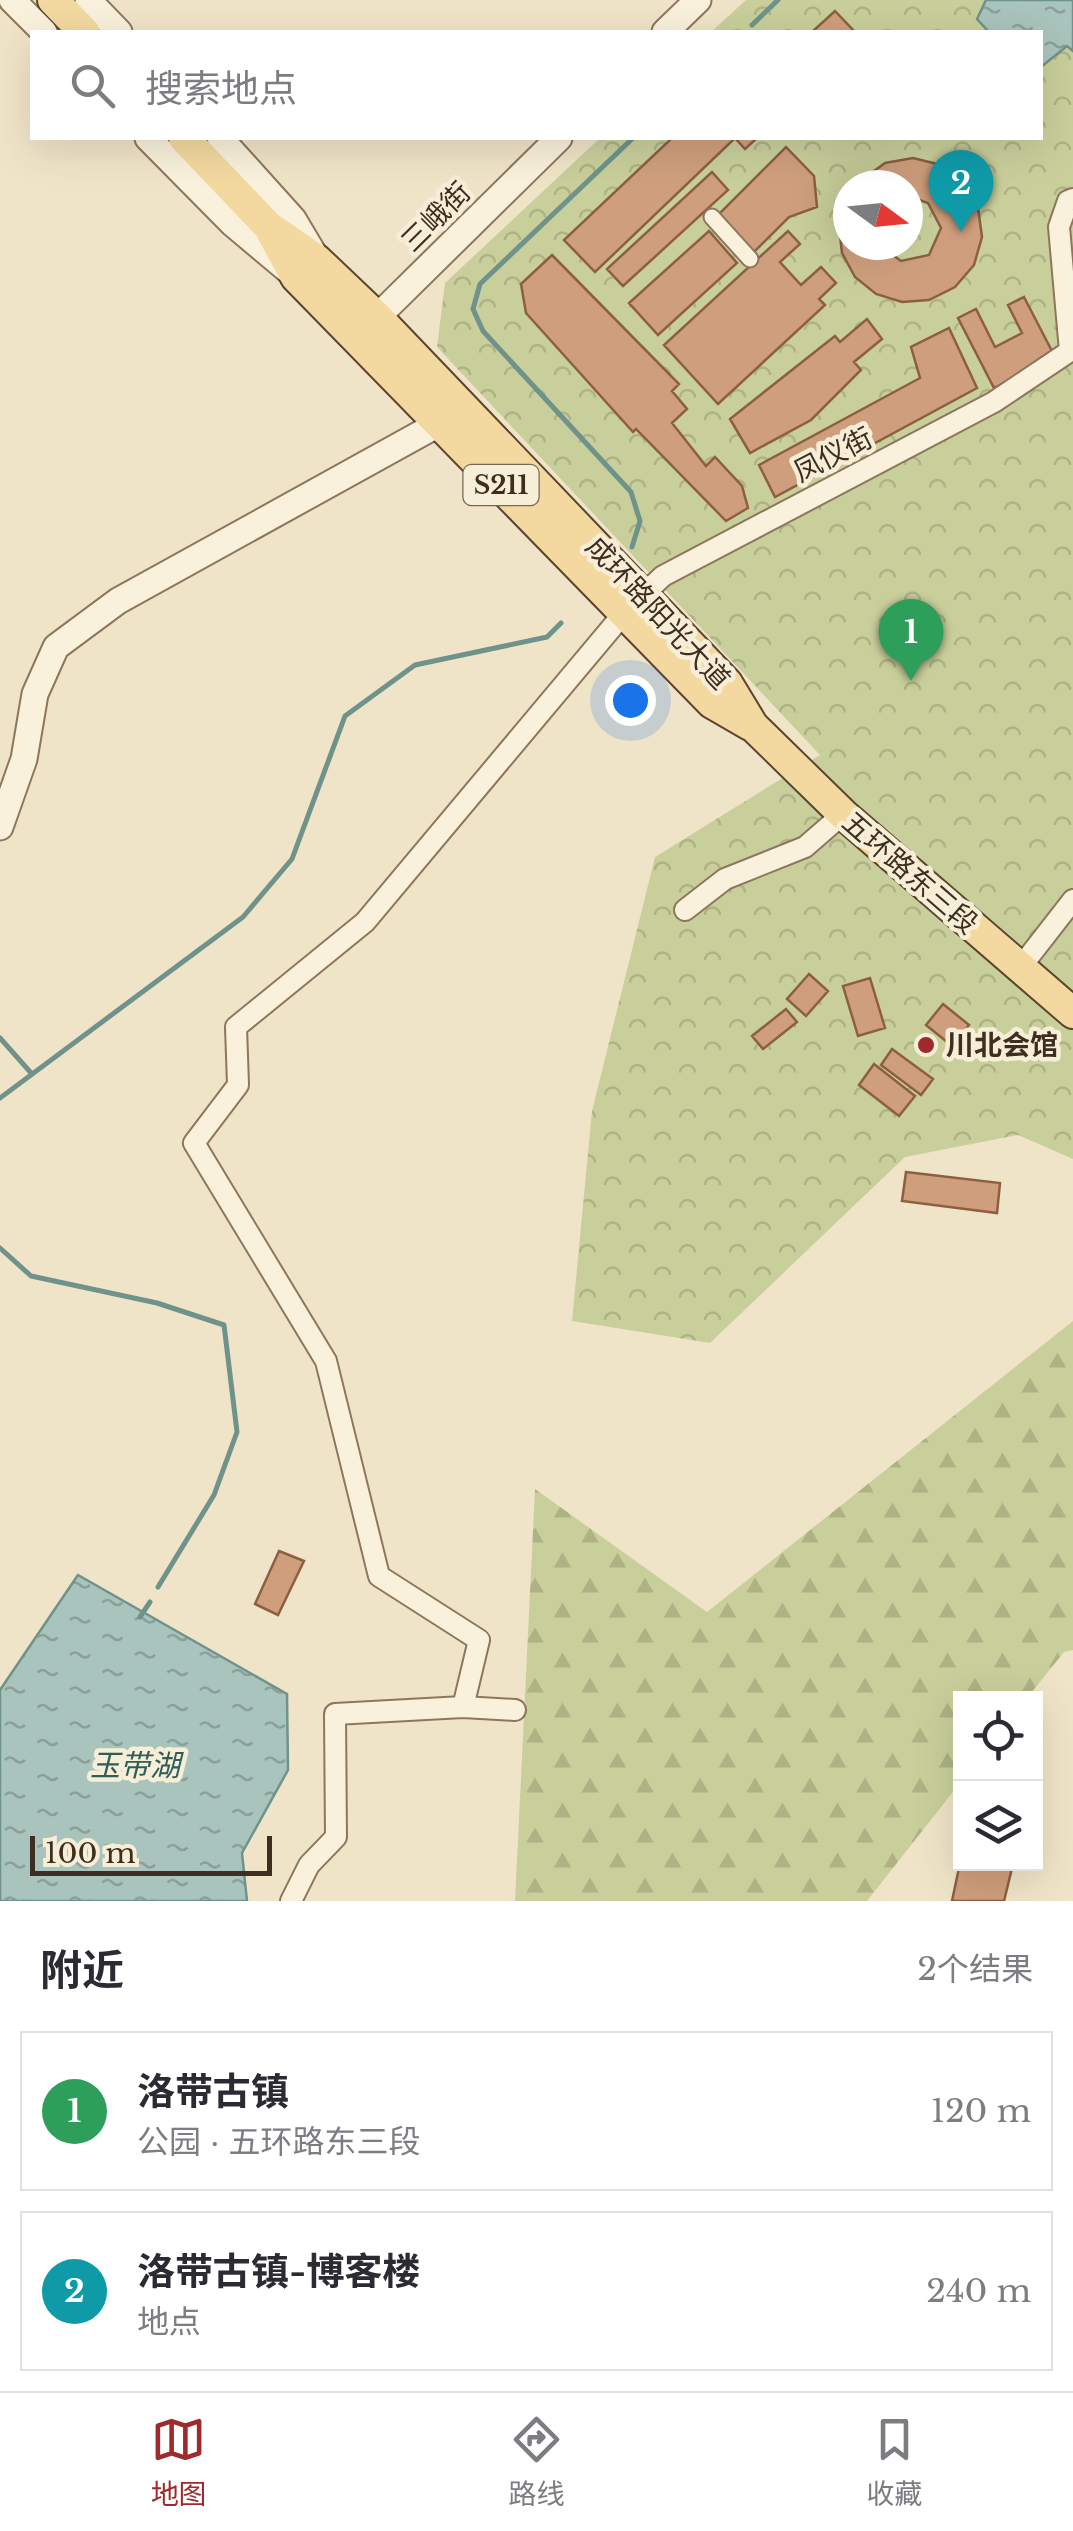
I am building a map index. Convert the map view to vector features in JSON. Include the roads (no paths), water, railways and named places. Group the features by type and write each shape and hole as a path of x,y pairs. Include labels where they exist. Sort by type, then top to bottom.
{"main road":[{"path":"53,0 82,30"},
{"name":"成环路阳光大道","path":"186,140 633,603 712,703 753,726"},
{"name":"成环路阳光大道","path":"366,328 440,422 633,603"},
{"name":"五环路东三段","path":"753,726 842,814 1073,1014"}],"street":[{"path":"12,0 42,30"},
{"path":"88,0 117,30"},
{"path":"667,30 698,0"},
{"path":"150,140 233,224 306,268"},
{"path":"222,140 293,220 306,268"},
{"name":"三峨街","path":"366,328 557,140"},
{"path":"1072,351 1059,227 1068,201 1073,200"},
{"path":"712,218 750,259"},
{"name":"凤仪街","path":"463,1708 479,1640 380,1576 326,1361 194,1143 238,1084 236,1026 365,922 633,603 711,550 994,402 1072,351"},
{"path":"0,828 24,760 35,694 56,647 118,601 440,422"},
{"path":"685,910 725,879 806,847 842,814"},
{"path":"1020,968 1073,900"},
{"path":"291,1901 309,1864 336,1837 335,1714 463,1708 515,1710"}],"water":[{"path":"986,0 1073,0 1073,51 1067,46 1043,65 1043,30 987,30 977,19"},
{"name":"玉带湖","path":"78,1575 287,1694 288,1770 242,1853 247,1901 0,1901 0,1690"}],"waterway":[{"path":"752,25 778,0"},
{"path":"631,140 480,284 473,309 483,331 631,492 640,521 632,547"},
{"path":"0,1098 243,917 292,859 345,716 415,665 547,637 561,623"},
{"path":"0,1038 32,1074"},
{"path":"0,1248 31,1276 157,1303 224,1325 237,1432 214,1495 158,1587"},
{"path":"140,1617 150,1602"}],"place":[{"name":"洛带古镇-博客楼","path":"961,232"},
{"name":"洛带古镇","path":"911,681"},
{"name":"川北会馆","path":"926,1045"}]}
